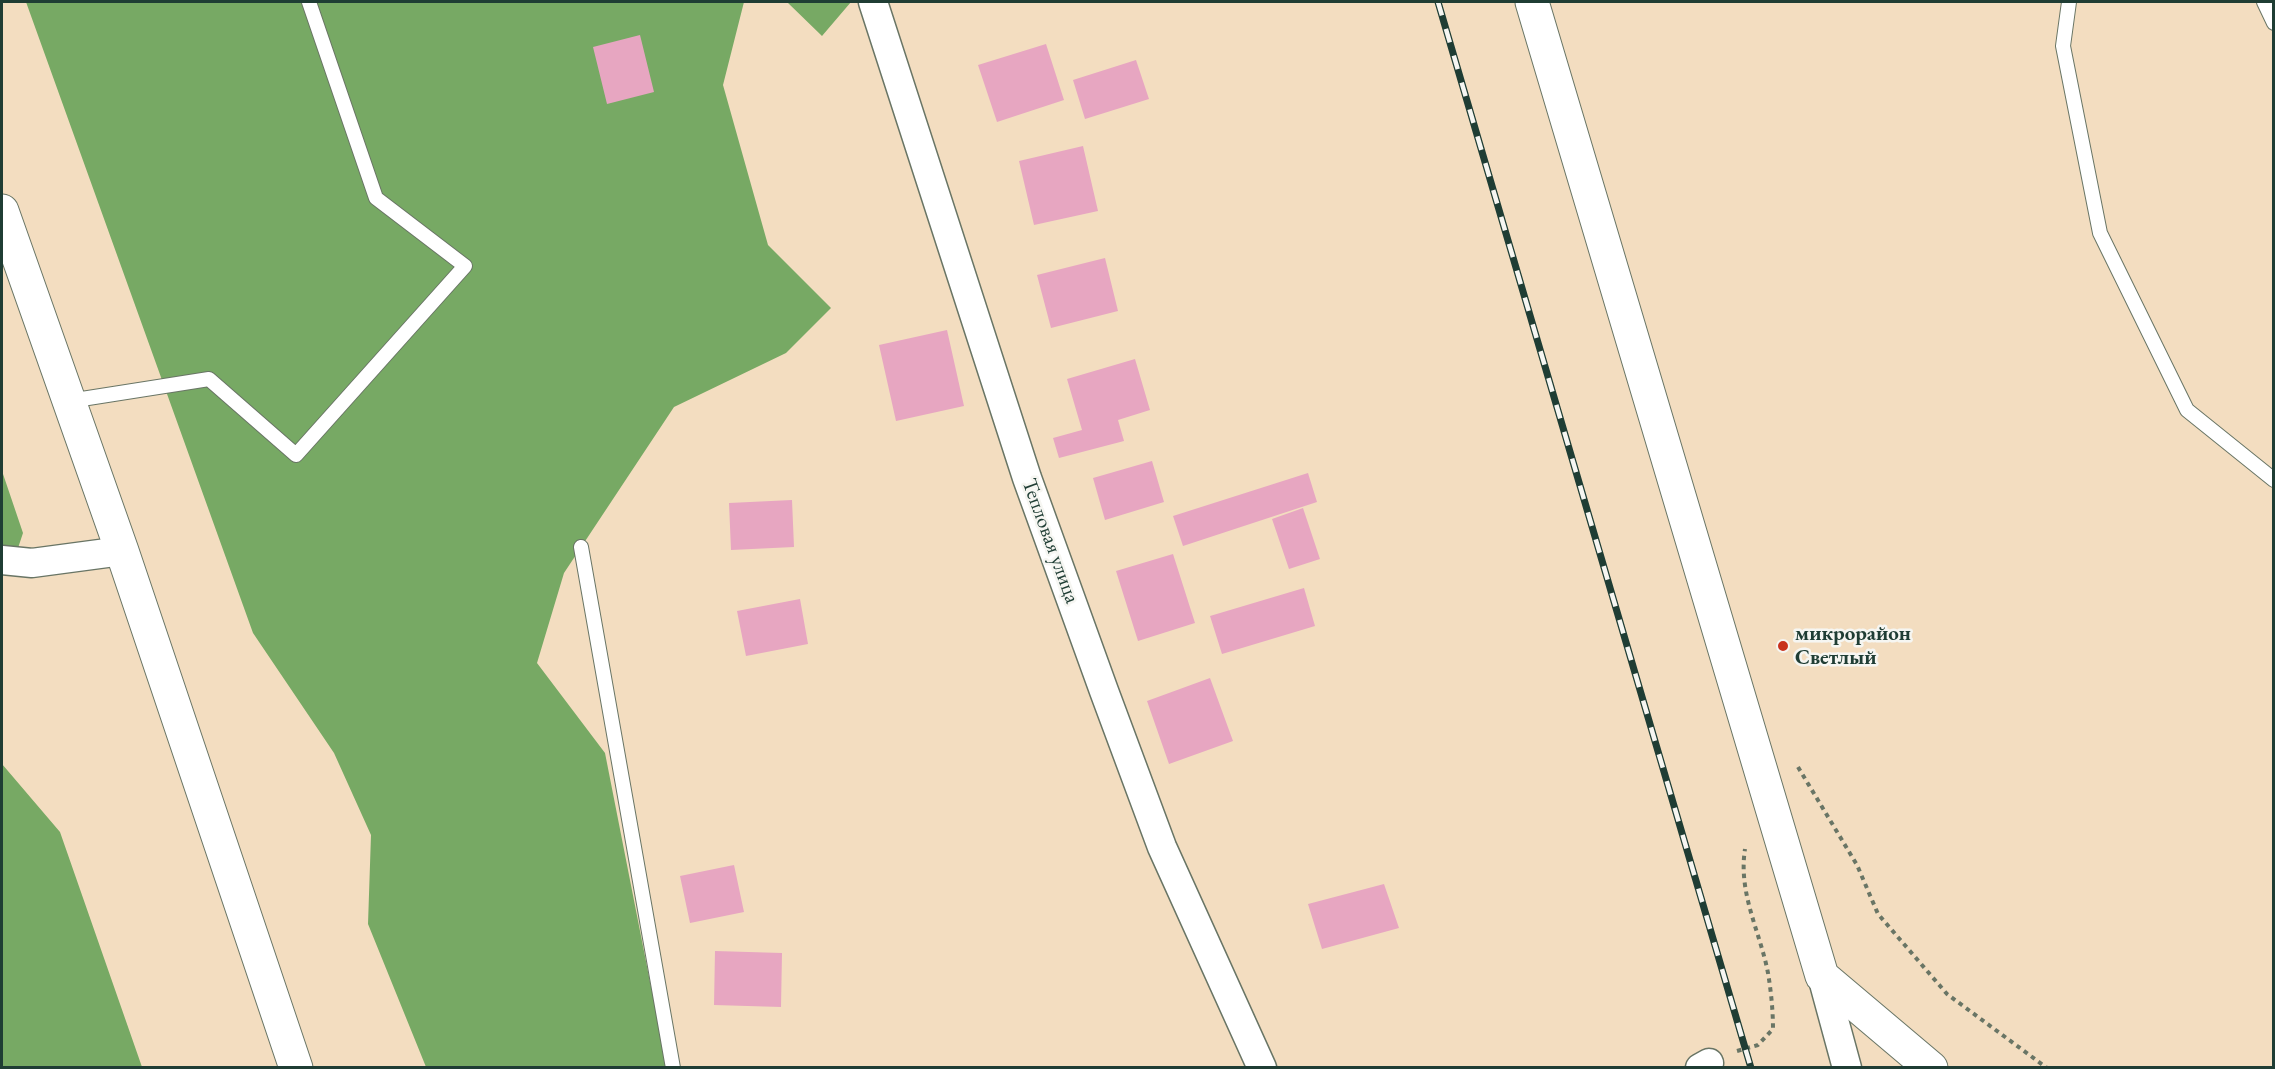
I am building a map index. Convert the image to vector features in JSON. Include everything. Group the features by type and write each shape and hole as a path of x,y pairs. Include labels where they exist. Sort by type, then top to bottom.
{"street":[{"name":"Тепловая улица","path":"873,2 1027,478 1104,692 1161,847 1262,1068"},
{"path":"1532,2 1822,976 1847,1068"},
{"path":"2,211 122,551 296,1068"},
{"path":"2,560 32,563 122,551"},
{"path":"1822,976 1931,1068"}],"lane":[{"path":"69,401 210,379 296,455 465,266 376,198 309,2"},
{"path":"2069,2 2063,46 2100,233 2187,410 2274,480"},
{"path":"2264,2 2274,23"},
{"path":"581,547 674,1068"}],"path":[{"path":"1793,759 1857,865 1878,914 1947,994 2047,1068"},
{"path":"1705,1065 1758,1045 1773,1029 1768,971 1748,908 1743,860 1745,849"}],"green space":[{"path":"26,2 744,2 723,85 768,245 831,308 786,353 674,407 564,573 537,663 605,753 664,1053 670,1067 426,1067 368,924 371,835 334,753 253,633"},
{"path":"787,2 851,2 822,36"},
{"path":"2,471 23,533 13,563 2,573"},
{"path":"2,764 60,832 142,1067 2,1067"}],"building":[{"path":"640,35 654,92 607,104 593,47"},
{"path":"1046,44 1064,100 997,122 978,65"},
{"path":"1136,60 1149,99 1085,119 1073,80"},
{"path":"1083,146 1098,211 1034,225 1019,161"},
{"path":"1105,258 1118,311 1051,328 1037,275"},
{"path":"947,330 964,406 896,421 879,345"},
{"path":"1135,359 1150,410 1118,420 1124,441 1059,458 1053,438 1082,430 1067,379"},
{"path":"1152,461 1164,502 1105,520 1093,478"},
{"path":"1308,473 1317,502 1183,546 1173,516"},
{"path":"792,500 794,547 731,550 729,503"},
{"path":"1303,508 1320,559 1289,569 1272,519"},
{"path":"1173,554 1195,623 1138,641 1116,571"},
{"path":"1304,588 1315,626 1222,654 1210,616"},
{"path":"800,599 808,644 746,656 737,611"},
{"path":"1210,678 1233,741 1169,764 1147,701"},
{"path":"734,865 744,912 690,923 680,876"},
{"path":"1384,884 1399,928 1322,949 1308,904"},
{"path":"715,951 782,953 781,1007 714,1005"}],"railway":[{"path":"1438,2 1751,1068"}],"place":[{"name":"микрорайон Светлый","path":"1783,646"}]}
